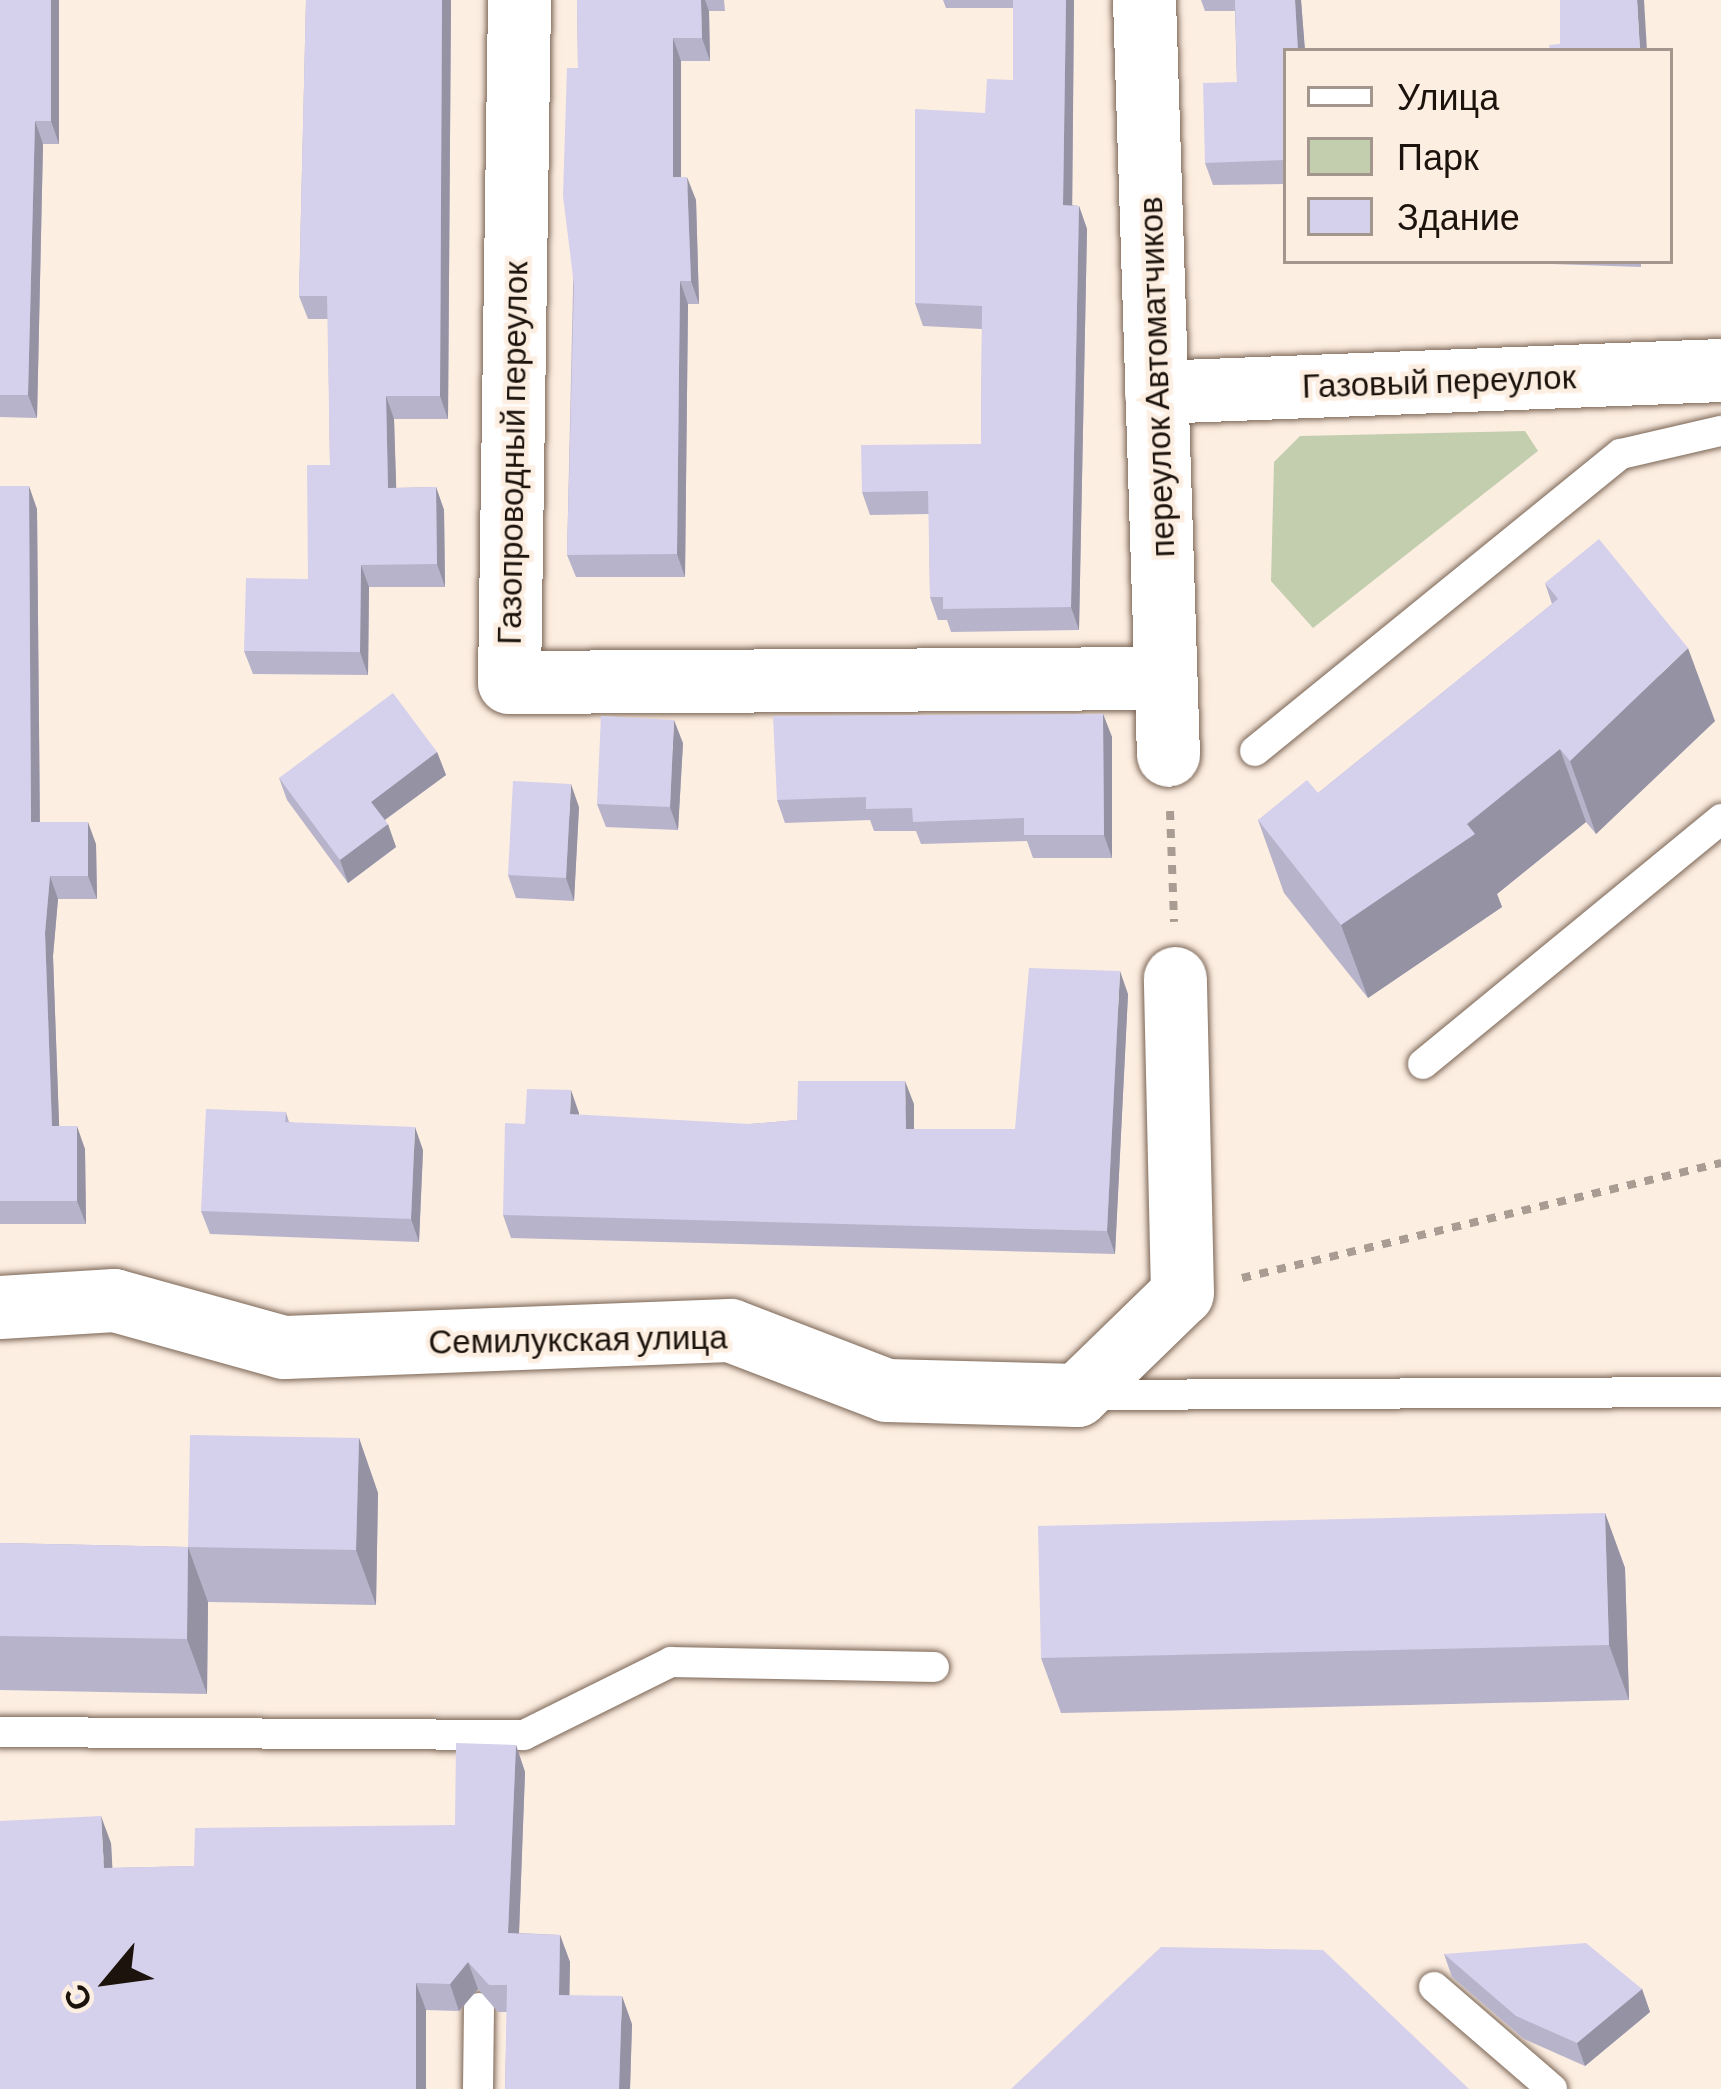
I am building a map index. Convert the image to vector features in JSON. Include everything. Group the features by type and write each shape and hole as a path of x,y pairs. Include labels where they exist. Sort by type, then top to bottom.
{"street":[{"name":"Газопроводный переулок","path":"519,0 509,682 1165,678"},
{"name":"переулок Автоматчиков","path":"1144,0 1168,755"},
{"name":"Газовый переулок","path":"1156,392 1721,370"},
{"path":"1077,1395 1182,1293 1175,978"},
{"name":"Семилукская улица","path":"0,1307 113,1300 284,1347 730,1330 886,1390 1077,1395"}],"lane":[{"path":"1255,751 1621,454 1721,431"},
{"path":"1423,1064 1721,819"},
{"path":"1077,1395 1721,1392"},
{"path":"0,1732 524,1735 671,1662 934,1667"},
{"path":"1435,1987 1552,2089"},
{"path":"478,2089 479,2008"}],"path":[{"path":"1168,755 1175,978"},
{"path":"1182,1293 1721,1162"}],"green space":[{"path":"1525,431 1538,451 1313,628 1271,581 1274,462 1300,436"}],"building":[{"path":"0,0 51,0 51,121 35,121 28,395 0,395"},
{"path":"306,0 442,0 440,396 386,396 388,488 436,487 437,564 361,565 360,652 244,651 246,578 308,579 307,465 330,465 327,296 299,296"},
{"path":"577,0 701,0 702,38 673,38 673,177 687,177 691,281 680,281 677,554 567,555 574,285 563,196 567,68 578,68"},
{"path":"1013,0 1066,0 1063,205 1079,206 1071,607 943,609 943,597 930,597 928,491 862,492 861,445 981,444 982,306 915,303 915,109 985,113 987,79 1013,80"},
{"path":"1235,0 1295,0 1298,48 1283,48 1283,160 1205,163 1203,83 1237,82"},
{"path":"1560,0 1637,0 1640,48 1550,48 1560,44"},
{"path":"0,486 29,486 31,822 88,822 88,876 50,876 45,933 52,1126 77,1126 77,1201 0,1201"},
{"path":"1599,539 1688,648 1570,761 1560,749 1467,824 1475,834 1341,925 1258,820 1307,780 1318,793 1558,599 1545,583"},
{"path":"393,693 437,752 371,802 388,824 340,860 279,778"},
{"path":"1103,714 1104,835 1024,835 1024,818 913,822 912,808 866,809 866,797 777,800 773,716"},
{"path":"601,716 674,720 670,807 597,804"},
{"path":"513,781 571,784 566,878 508,875"},
{"path":"1029,968 1120,971 1107,1231 503,1215 505,1123 525,1124 527,1089 571,1090 570,1114 750,1124 797,1120 798,1081 905,1081 906,1129 1015,1129"},
{"path":"206,1109 286,1112 285,1122 415,1127 411,1219 201,1211"},
{"path":"190,1435 359,1438 356,1550 188,1547"},
{"path":"1605,1513 1609,1645 1041,1658 1038,1526"},
{"path":"0,1543 188,1547 187,1639 0,1636"},
{"path":"456,1743 516,1745 508,1933 560,1935 559,1995 622,1996 619,2089 505,2089 507,1985 489,1985 468,1962 450,1984 416,1983 416,2089 0,2089 0,1821 101,1816 104,1868 194,1866 195,1828 455,1825"},
{"path":"1586,1943 1642,1989 1577,2043 1516,2016 1444,1954"},
{"path":"1161,1947 1323,1950 1469,2089 1011,2089"}]}
